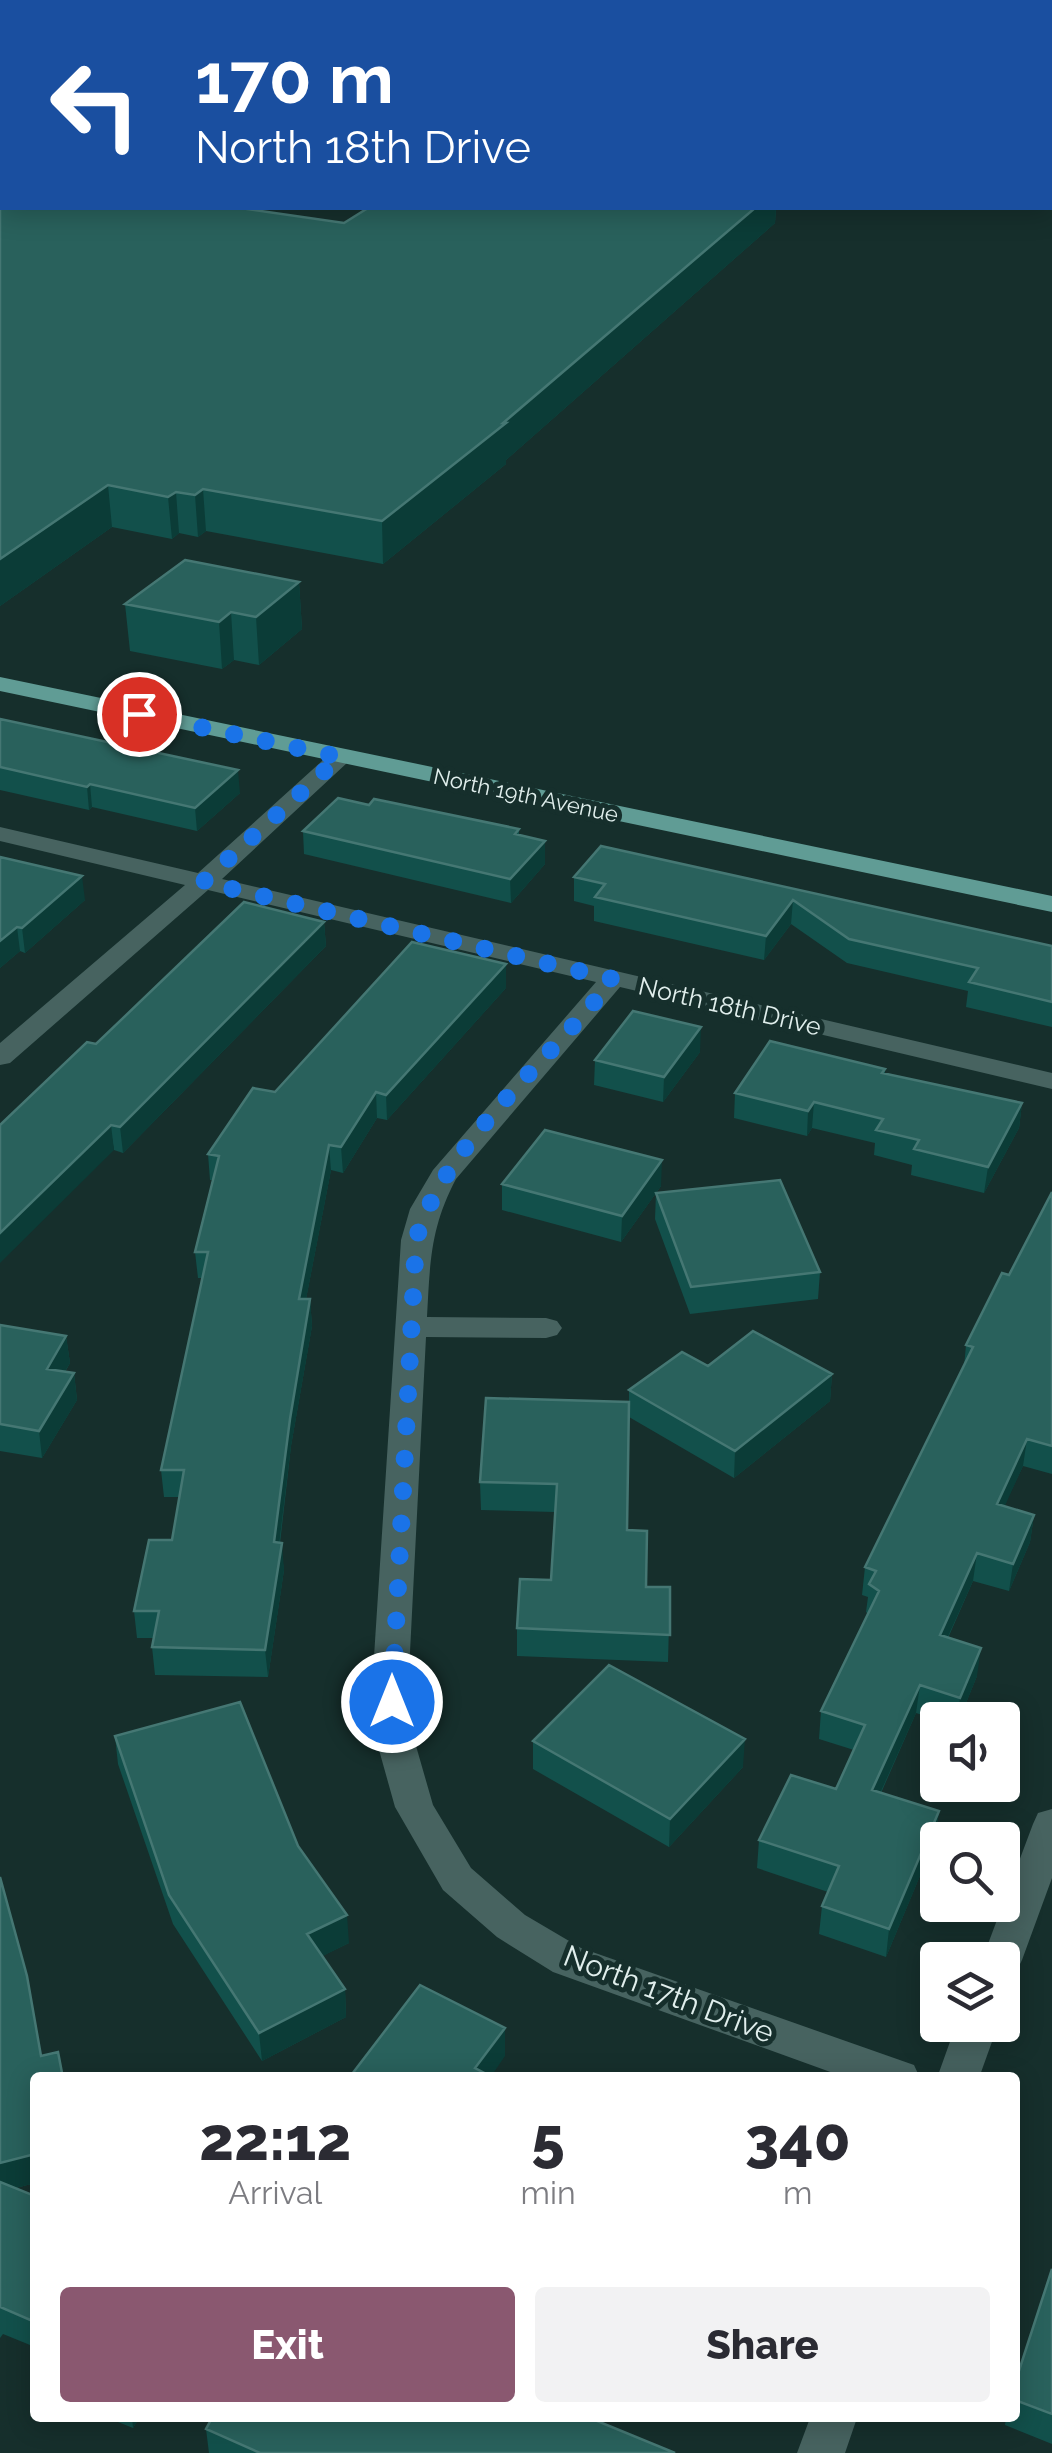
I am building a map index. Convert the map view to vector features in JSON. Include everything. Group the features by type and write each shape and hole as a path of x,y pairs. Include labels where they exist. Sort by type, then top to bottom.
{"main road":[{"name":"North 19th Avenue","path":"0,684 1052,904"}],"street":[{"path":"0,1057 203,882 340,757"},
{"name":"North 18th Drive","path":"0,834 1052,1082"},
{"name":"North 17th Drive","path":"613,979 443,1176 425,1209 416,1240 391,1672 393,1732 414,1807 457,1879 510,1926 567,1960 882,2072"},
{"path":"412,1327 546,1328"},
{"path":"1009,1942 1052,1824"},
{"path":"960,2072 972,2042"},
{"path":"820,2453 832,2422"}],"building":[{"path":"0,210 254,210 344,223 365,210 753,210 506,423 382,521 203,489 195,495 176,492 168,497 108,485 0,559"},
{"path":"185,560 299,582 256,617 231,612 219,622 125,604"},
{"path":"0,719 238,770 195,808 90,784 87,787 0,767"},
{"path":"338,798 369,805 374,799 519,829 515,834 545,841 510,879 303,831"},
{"path":"601,846 1052,946 1052,1002 969,982 978,968 849,939 793,900 766,936 595,897 605,884 574,877"},
{"path":"0,857 82,876 22,928 17,927 0,941"},
{"path":"244,902 324,922 120,1127 111,1125 0,1233 0,1125 87,1042 96,1044"},
{"path":"412,942 506,964 386,1095 376,1092 341,1147 329,1145 299,1299 310,1299 274,1542 282,1543 265,1650 152,1647 159,1611 134,1611 149,1540 172,1540 184,1470 161,1470 208,1252 195,1252 219,1156 208,1154 253,1088 275,1092"},
{"path":"633,1011 701,1027 664,1077 595,1060"},
{"path":"770,1041 885,1069 882,1073 1022,1103 988,1167 914,1149 919,1140 876,1130 883,1119 814,1102 808,1111 735,1093"},
{"path":"545,1130 662,1160 622,1216 502,1184"},
{"path":"780,1180 820,1272 691,1287 656,1193"},
{"path":"1052,1192 1052,1446 1027,1439 997,1504 1034,1515 1013,1564 977,1553 940,1635 981,1648 960,1698 920,1685 872,1790 939,1811 934,1822 920,1822 920,1856 889,1929 822,1906 839,1866 759,1840 791,1775 836,1789 865,1725 821,1711 879,1591 869,1584 876,1571 865,1567 973,1347 966,1345 1002,1273 1009,1275"},
{"path":"0,1325 66,1336 47,1369 74,1373 39,1431 0,1424"},
{"path":"753,1331 832,1374 735,1451 629,1390 682,1352 708,1366"},
{"path":"486,1398 629,1402 627,1530 647,1531 646,1587 670,1587 670,1635 517,1628 520,1579 551,1580 557,1484 480,1482"},
{"path":"609,1665 745,1739 670,1819 533,1741"},
{"path":"240,1702 298,1846 347,1915 307,1934 345,1989 259,2033 169,1895 115,1736"},
{"path":"0,1877 27,1976 41,2056 58,2052 62,2072 30,2072 30,2155 0,2163"},
{"path":"420,1985 505,2028 475,2068 483,2072 354,2072"},
{"path":"0,2182 30,2194 30,2320 0,2307"},
{"path":"1052,2269 1052,2414 1020,2402 1020,2368"},
{"path":"210,2422 600,2422 675,2453 260,2453 206,2429"}],"route":[{"path":"139,714 340,757 203,882 613,979 474,1138 443,1176 425,1209 416,1240 392,1702"}]}
